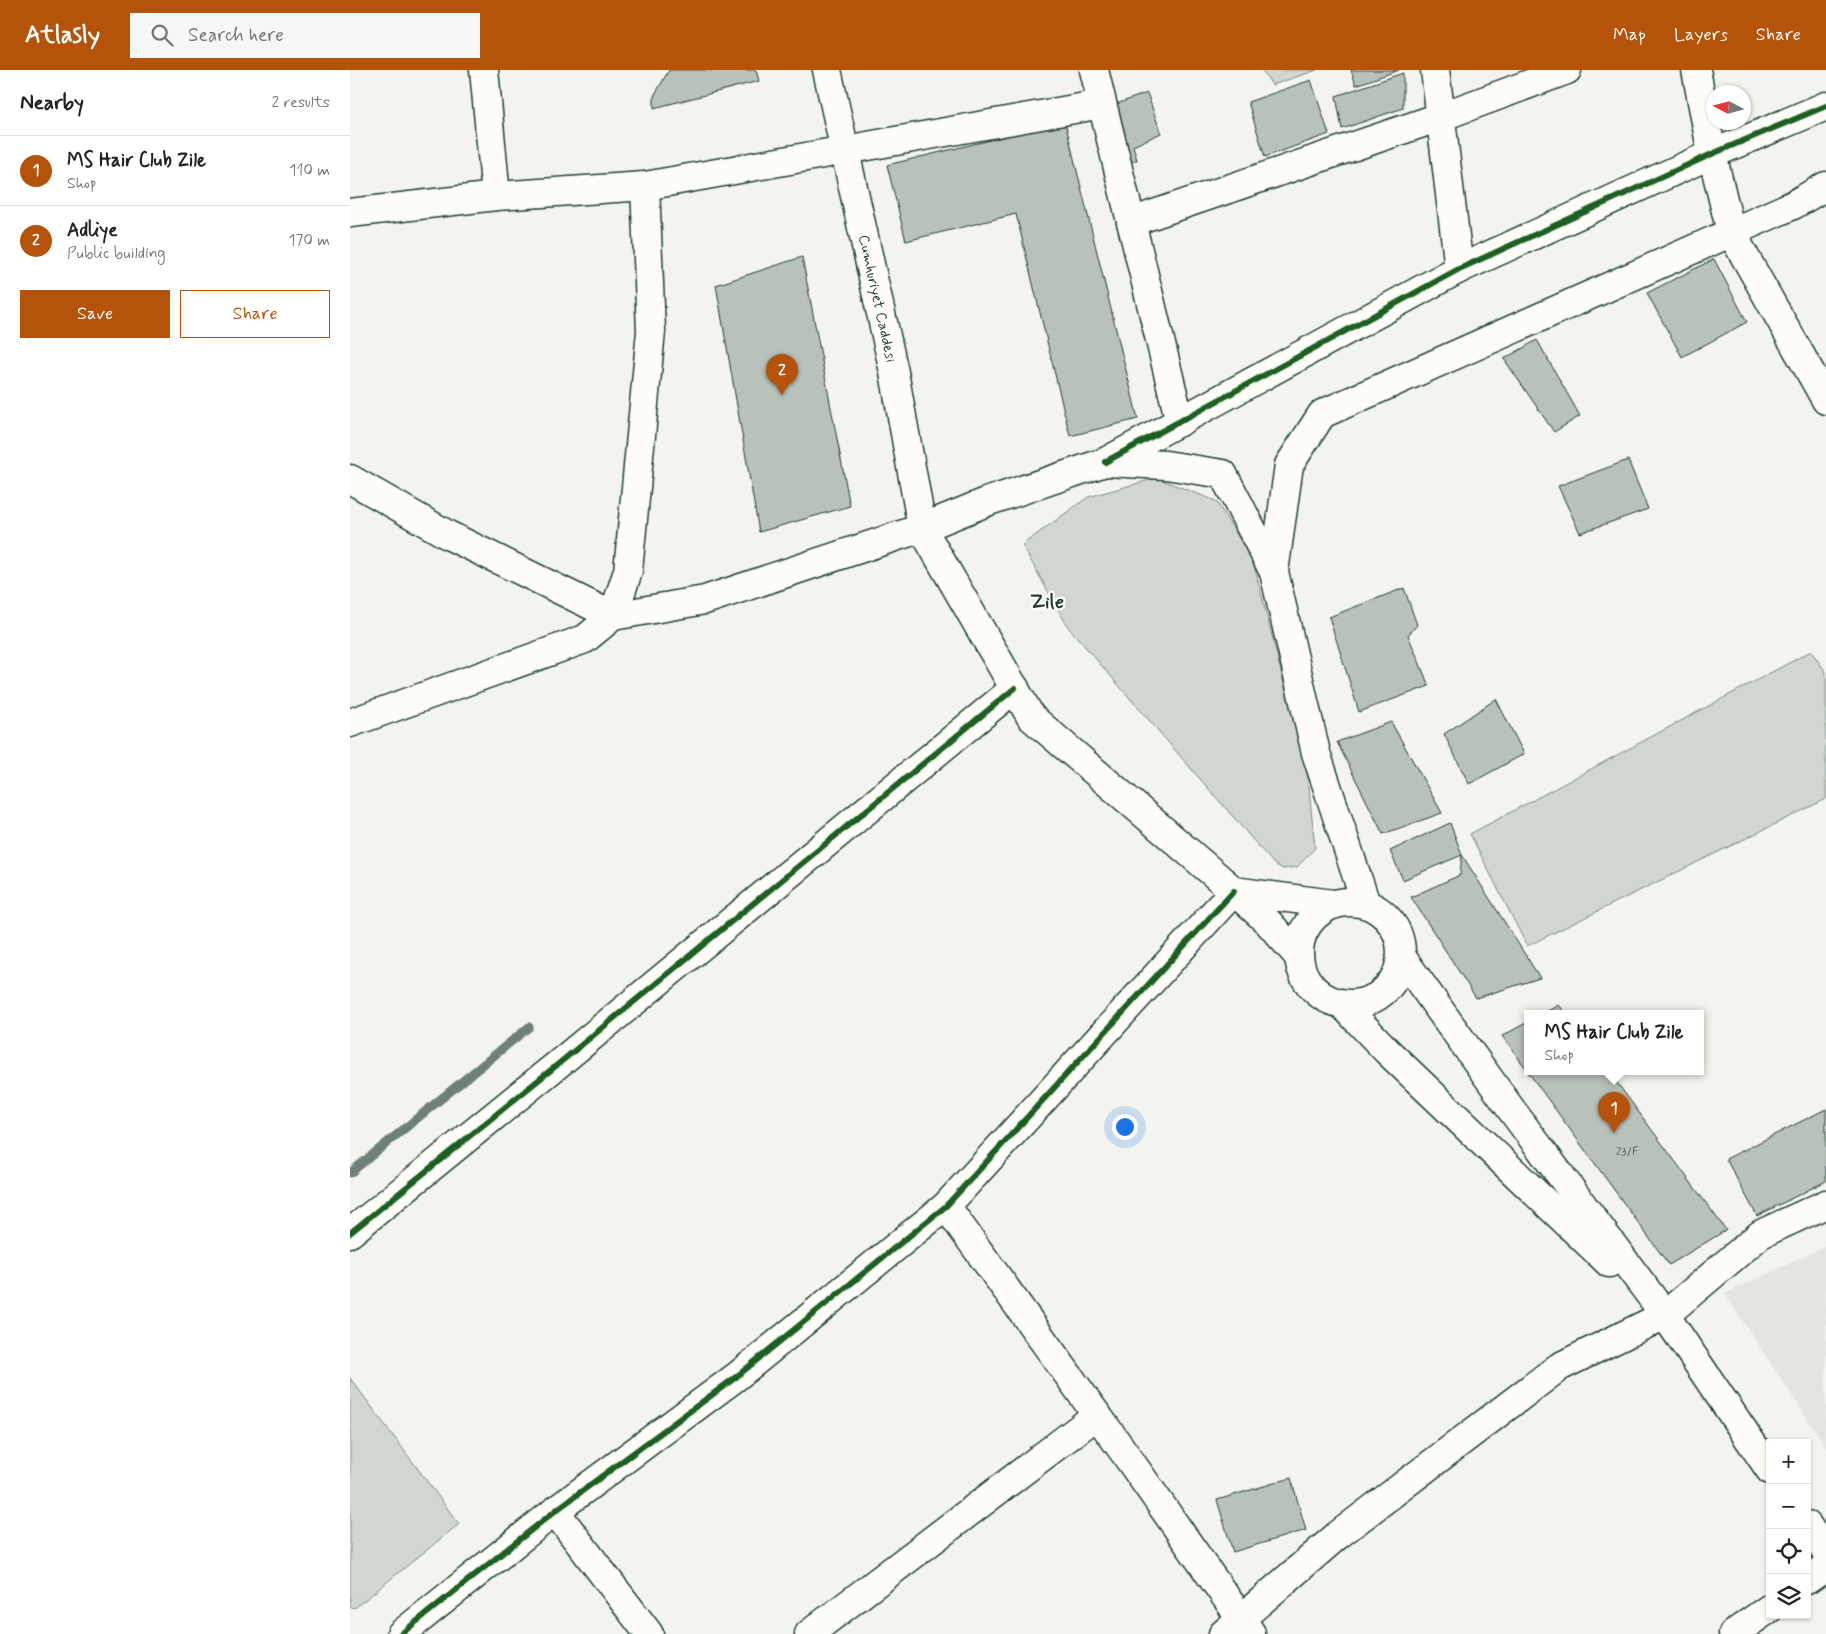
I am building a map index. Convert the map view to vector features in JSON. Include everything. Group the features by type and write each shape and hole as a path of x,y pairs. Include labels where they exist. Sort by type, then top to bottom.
{"street":[{"path":"484,70 496,196"},
{"name":"Cumhuriyet Caddesi","path":"827,70 894,372 922,528 1031,717 1234,891 1268,922 1299,957"},
{"path":"1094,70 1180,422"},
{"path":"1435,70 1458,269"},
{"path":"1131,222 1440,116 1567,70"},
{"path":"1696,70 1712,154 1731,232 1824,391"},
{"path":"350,213 496,196 646,186 1102,104"},
{"path":"350,723 585,638 613,616 705,600 922,528 989,501 1105,462 1458,269 1712,154 1826,106"},
{"path":"613,616 628,571 651,331 646,186"},
{"path":"1274,572 1290,466 1322,414 1793,205 1826,186"},
{"path":"1105,462 1166,465 1223,474 1274,572 1316,753 1366,904"},
{"path":"350,479 448,535 613,616"},
{"path":"350,1233 1015,688"},
{"path":"401,1634 555,1510 736,1377 946,1206 1234,891 1333,904 1350,902 1366,904 1381,912 1392,924 1400,940 1401,956 1397,973 1388,987 1375,998 1359,1003 1342,1004 1326,998 1313,988 1303,974 1299,957 1300,941 1307,925 1318,912 1333,904"},
{"path":"1401,956 1513,1112 1665,1316 1766,1464"},
{"path":"1342,1004 1387,1051 1665,1316"},
{"path":"946,1206 1097,1415 1239,1629 1338,1535 1559,1367 1665,1316 1761,1234 1826,1204"},
{"path":"809,1634 1097,1415"},
{"path":"555,1510 649,1634"},
{"path":"1810,1529 1826,1552"},
{"path":"1811,1577 1826,1567"},
{"path":"1733,1634 1766,1611"}],"shaded area":[{"path":"1262,70 1317,70 1272,85"},
{"path":"1157,478 1216,501 1253,561 1308,778 1315,848 1297,867 1283,869 1274,864 1068,627 1022,545 1088,497"},
{"path":"1811,651 1826,672 1826,799 1527,946 1470,834"},
{"path":"1826,1246 1826,1447 1725,1294"},
{"path":"350,1378 459,1524 356,1607 350,1608"}],"building":[{"path":"669,70 756,70 759,81 654,108 654,96"},
{"path":"1351,70 1399,70 1356,85"},
{"path":"1403,73 1403,108 1342,129 1336,96"},
{"path":"1311,80 1329,134 1265,157 1248,102"},
{"path":"1147,93 1161,133 1133,146 1137,160 1123,164 1108,107"},
{"path":"1065,122 1138,419 1070,436 1016,214 906,241 887,165"},
{"path":"802,257 850,506 759,532 716,285"},
{"path":"1714,259 1747,322 1682,357 1647,293"},
{"path":"1537,340 1580,416 1554,432 1504,359"},
{"path":"1628,460 1648,509 1580,533 1558,486"},
{"path":"1404,588 1417,625 1408,635 1429,686 1359,712 1329,617"},
{"path":"1496,699 1524,754 1469,784 1444,734"},
{"path":"1391,722 1442,813 1383,834 1337,742"},
{"path":"1450,823 1462,855 1403,880 1390,851"},
{"path":"1462,855 1540,978 1476,998 1411,897 1460,875"},
{"path":"1559,1005 1563,1010 1550,1010"},
{"path":"1524,1024 1524,1066 1502,1036"},
{"path":"1530,1075 1611,1075 1726,1230 1669,1265"},
{"path":"1826,1109 1826,1181 1757,1216 1726,1159"},
{"path":"1291,1478 1306,1530 1233,1552 1217,1500"}],"waterway":[{"path":"350,1173 529,1027"}],"cycle path":[{"path":"1105,462 1459,269 1712,154 1826,106"},
{"path":"350,1233 1015,688"},
{"path":"401,1634 555,1511 736,1377 946,1206 1234,891"}],"place":[{"name":"Adliye","path":"782,395"},
{"name":"MS Hair Club Zile","path":"1614,1133"}],"district":[{"name":"Zile","path":"1047,601"}]}
